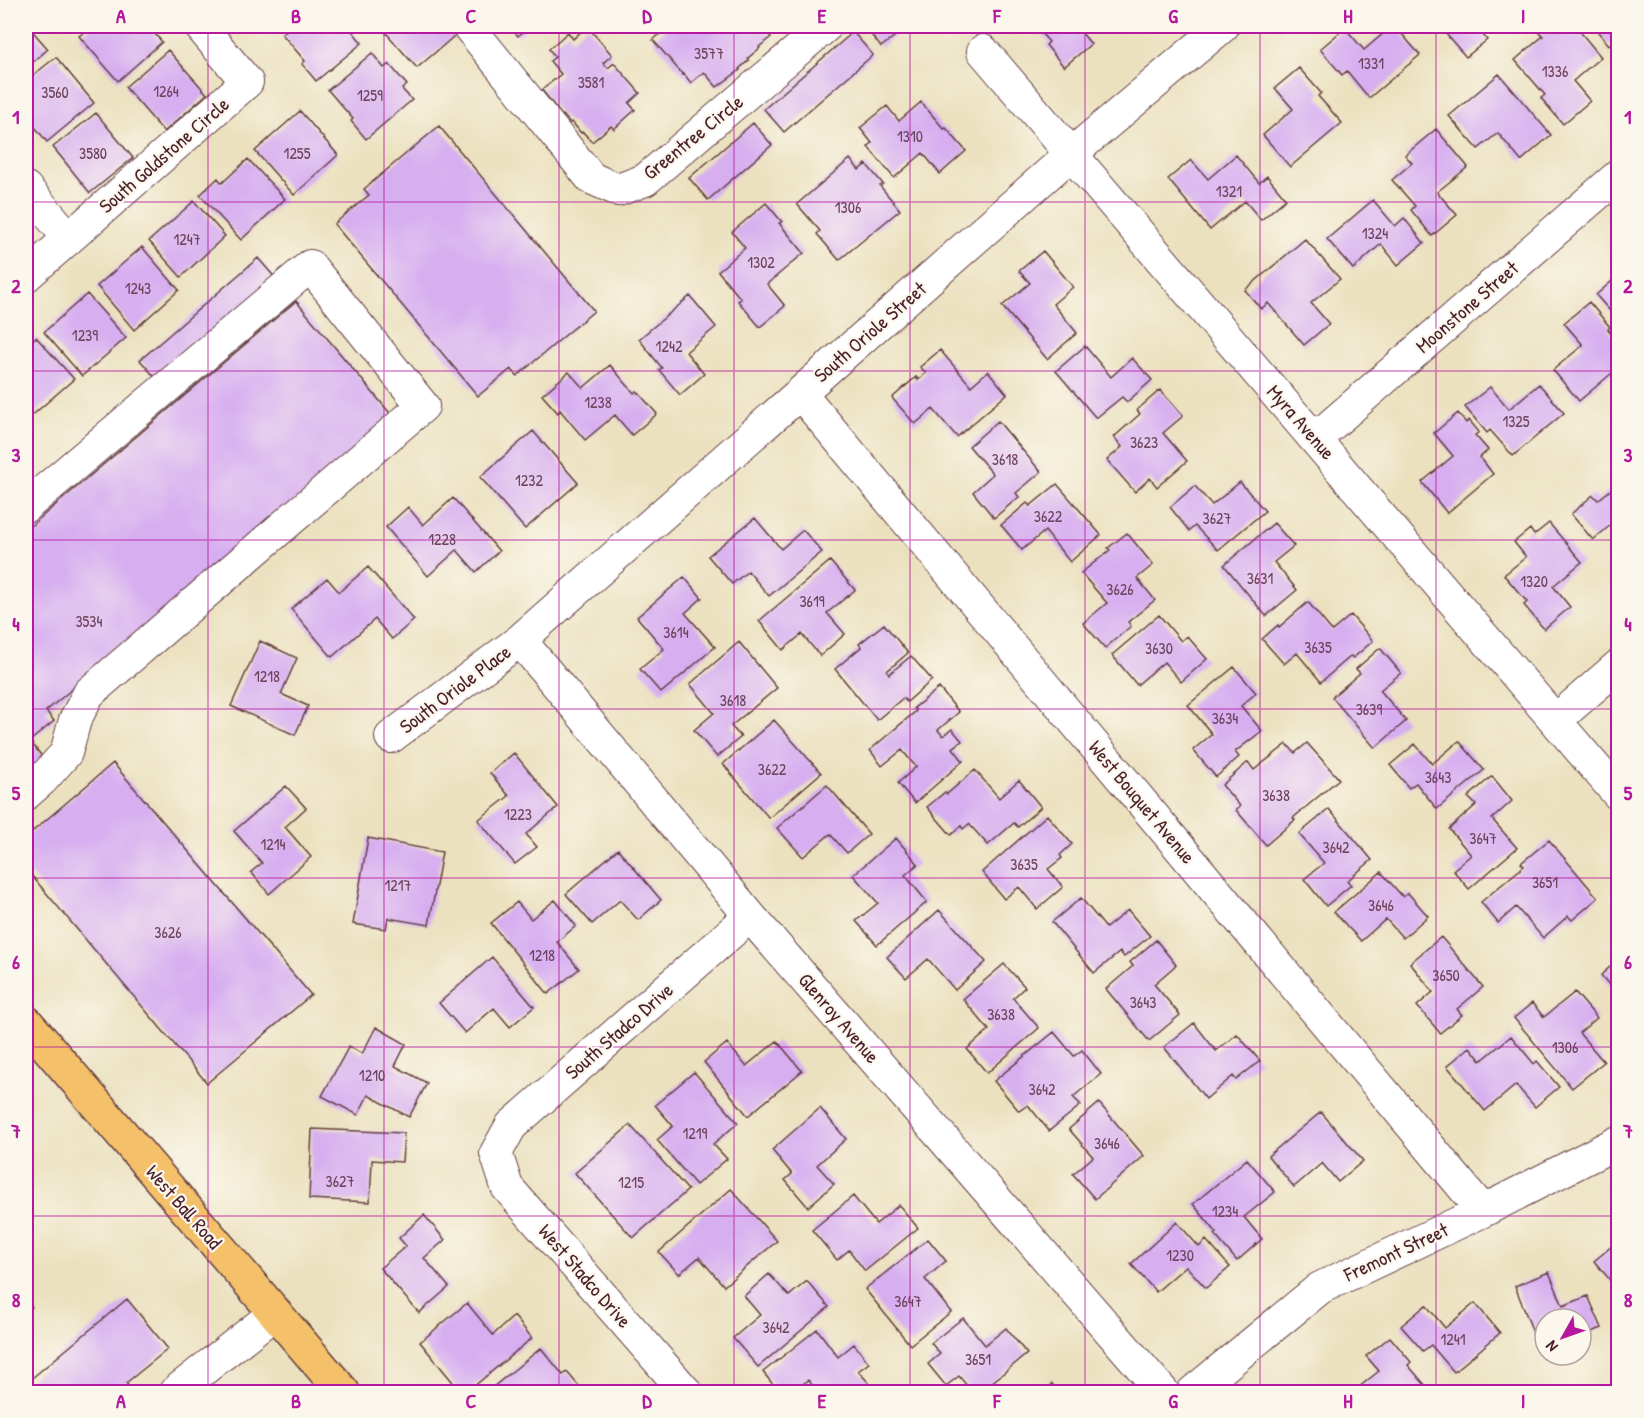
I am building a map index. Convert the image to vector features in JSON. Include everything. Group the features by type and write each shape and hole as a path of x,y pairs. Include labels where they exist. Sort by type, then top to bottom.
{"main road":[{"name":"West Ball Road","path":"26,1022 343,1392"}],"street":[{"name":"South Goldstone Circle","path":"26,276 247,82 200,26"},
{"name":"Greentree Circle","path":"468,26 591,178 618,190 645,180 826,26"},
{"name":"South Oriole Street","path":"520,640 1071,154 1223,26"},
{"name":"Myra Avenue","path":"983,51 1618,794"},
{"name":"Moonstone Street","path":"1315,439 1618,176"},
{"path":"26,188 69,238"},
{"path":"26,506 310,266 423,406 88,693 75,720 66,753 26,794"},
{"name":"West Bouquet Avenue","path":"801,394 1483,1211"},
{"name":"South Oriole Place","path":"391,737 520,640"},
{"name":"Glenroy Avenue","path":"520,640 750,916 1163,1392"},
{"path":"1556,720 1618,666"},
{"name":"South Stadco Drive","path":"496,1153 511,1126 750,916"},
{"name":"Fremont Street","path":"1193,1392 1320,1288 1483,1211 1618,1142"},
{"name":"West Stadco Drive","path":"496,1153 507,1187 686,1392"},
{"path":"175,1392 275,1314"}],"building":[{"path":"26,26 48,49 26,68"},
{"path":"92,26 148,26 162,42 118,81 79,36"},
{"path":"291,26 354,26 357,29 353,32 362,43 316,81 302,64 305,61 282,34"},
{"path":"380,26 453,26 459,32 417,68"},
{"path":"509,26 530,26 518,36"},
{"path":"587,26 612,55 603,63 608,68 614,63 640,93 629,103 635,110 614,129 611,126 592,142 572,122 570,123 562,116 542,90 561,74 550,61 555,57 549,49 568,32 573,39"},
{"path":"663,26 761,26 771,37 748,58 749,60 740,70 717,87 704,72 691,83 683,75 653,40 666,29"},
{"path":"864,26 908,26 881,47"},
{"path":"1035,26 1076,26 1091,44 1064,67 1046,45 1049,42"},
{"path":"1392,26 1395,26 1420,55 1369,98 1347,71 1342,75 1320,49 1345,28 1364,50"},
{"path":"1439,26 1486,26 1480,31 1487,40 1466,57"},
{"path":"1533,26 1580,26 1577,28 1601,57 1573,81 1590,101 1563,124 1541,98 1545,95 1515,60 1543,36"},
{"path":"1593,26 1618,26 1618,37 1609,45"},
{"path":"853,32 873,55 784,132 764,109"},
{"path":"168,50 207,94 164,132 125,87"},
{"path":"372,53 384,68 389,64 407,85 402,89 412,100 366,139 351,121 353,119 328,90"},
{"path":"56,57 94,103 47,142 26,116 26,81"},
{"path":"1299,68 1321,93 1318,96 1342,123 1290,167 1263,135 1293,109 1275,88"},
{"path":"1499,74 1551,135 1521,161 1498,133 1478,149 1449,116"},
{"path":"921,102 966,151 940,174 923,153 894,178 868,147 872,143 860,128 887,106 899,121"},
{"path":"300,111 338,155 294,195 255,151"},
{"path":"96,113 133,158 90,193 53,147"},
{"path":"753,123 772,145 708,200 689,178"},
{"path":"439,126 594,311 517,376 511,369 478,396 334,224 369,195 364,189"},
{"path":"1436,129 1468,167 1437,192 1457,215 1432,236 1411,210 1415,206 1392,180 1412,163 1405,155"},
{"path":"1236,155 1259,183 1267,176 1286,199 1261,220 1245,201 1210,230 1168,179 1191,160 1208,179"},
{"path":"248,159 285,199 241,240 200,195 218,178 222,183"},
{"path":"850,159 859,170 866,164 883,184 880,186 900,210 839,260 817,234 820,231 797,204"},
{"path":"1373,200 1395,226 1404,218 1424,243 1398,265 1381,244 1353,269 1327,239"},
{"path":"194,201 225,236 181,277 149,241"},
{"path":"766,203 804,253 767,284 785,306 760,327 738,301 741,299 718,271 745,248 732,232"},
{"path":"1305,239 1340,279 1311,303 1329,324 1304,345 1268,303 1261,309 1245,290"},
{"path":"142,247 179,290 134,330 97,286"},
{"path":"1043,251 1073,287 1053,304 1077,333 1047,359 1002,306 1030,283 1019,271"},
{"path":"258,258 277,280 159,382 140,360"},
{"path":"1618,276 1618,318 1617,319 1596,295"},
{"path":"87,294 126,338 82,376 44,332"},
{"path":"690,296 716,327 686,352 704,374 680,395 659,370 662,368 639,339"},
{"path":"296,301 394,418 46,711 54,721 30,741 44,759 26,775 26,530"},
{"path":"1589,302 1610,327 1608,329 1618,342 1618,368 1579,401 1553,370 1583,345 1564,323"},
{"path":"36,337 74,379 28,419 26,417 26,346"},
{"path":"1085,346 1111,377 1132,358 1152,380 1127,402 1122,397 1096,418 1056,371"},
{"path":"940,350 971,386 988,371 1007,394 957,437 933,409 915,424 892,398 916,377 918,380 926,373 920,367"},
{"path":"610,365 634,393 637,391 657,414 632,435 615,415 585,440 560,410 558,413 542,395 569,372 583,388"},
{"path":"1539,384 1564,413 1513,456 1490,430 1487,433 1465,407 1490,387 1509,409"},
{"path":"1160,390 1183,416 1163,433 1187,461 1157,487 1150,478 1135,492 1107,460 1122,447 1114,437 1140,414 1137,410"},
{"path":"1458,413 1466,423 1469,420 1479,432 1475,435 1488,450 1480,457 1493,474 1447,513 1422,482 1453,456 1434,433"},
{"path":"998,421 1041,472 1016,493 1019,497 994,518 973,492 993,474 969,446"},
{"path":"533,431 578,483 525,529 480,477"},
{"path":"1240,482 1265,511 1218,550 1195,526 1189,531 1170,507 1195,486 1212,505"},
{"path":"1057,484 1101,535 1070,562 1045,531 1022,550 1001,525 1027,503 1030,506"},
{"path":"1618,484 1618,530 1613,523 1593,540 1571,514 1593,495 1598,500"},
{"path":"453,498 499,551 476,572 457,550 428,576 386,527 408,507 423,525"},
{"path":"755,518 781,549 803,530 822,552 769,596 748,571 732,584 708,556"},
{"path":"1274,523 1294,546 1274,562 1297,590 1266,616 1224,565"},
{"path":"1549,523 1582,562 1553,586 1570,607 1544,629 1524,605 1527,602 1504,575 1526,557 1514,542 1530,529 1534,535"},
{"path":"1127,533 1153,565 1137,578 1155,600 1128,622 1131,626 1105,648 1083,623 1107,603 1081,573"},
{"path":"830,561 855,590 827,613 845,634 820,656 802,634 783,650 759,621"},
{"path":"368,567 414,620 392,639 375,619 332,657 291,609 327,578 339,592"},
{"path":"684,577 702,598 685,613 715,647 661,693 640,669 664,649 637,617"},
{"path":"1308,602 1332,631 1351,615 1373,641 1353,658 1351,656 1321,682 1297,653 1284,664 1262,639"},
{"path":"1159,615 1181,641 1187,636 1207,659 1181,682 1164,662 1137,685 1112,655"},
{"path":"884,624 908,653 887,671 889,674 911,656 932,680 907,702 903,698 877,720 835,669 861,647 859,644"},
{"path":"260,641 297,658 281,694 308,706 295,735 231,706"},
{"path":"739,642 777,688 731,726 741,737 717,757 694,730 714,713 690,684"},
{"path":"1380,648 1401,673 1380,690 1406,721 1375,748 1332,697 1360,673 1356,669"},
{"path":"1234,667 1256,693 1241,706 1262,731 1235,752 1239,757 1216,777 1193,750 1212,734 1188,705"},
{"path":"939,688 959,712 938,730 943,736 952,729 962,741 953,748 963,761 915,803 898,783 916,767 902,750 882,766 870,750 916,711 914,708"},
{"path":"774,720 821,773 769,818 723,764"},
{"path":"1459,741 1484,770 1437,809 1416,783 1409,788 1390,765 1415,744 1432,764"},
{"path":"1307,743 1339,779 1293,818 1295,820 1266,845 1236,810 1240,806 1222,785 1248,762 1254,770 1287,744 1295,753"},
{"path":"514,753 558,807 526,834 537,847 515,864 478,820 509,796 490,773"},
{"path":"113,763 311,995 207,1083 26,869 26,837"},
{"path":"975,770 999,798 1019,780 1041,807 1018,827 1014,823 988,845 969,824 963,829 961,826 951,835 927,807 945,792 947,794"},
{"path":"1492,776 1512,801 1492,819 1517,848 1469,889 1453,870 1471,855 1449,829 1476,805 1468,797"},
{"path":"827,785 869,834 847,853 830,834 803,857 777,828"},
{"path":"286,786 306,808 285,827 311,857 269,894 251,872 262,863 234,831"},
{"path":"1329,809 1372,860 1347,881 1351,885 1326,906 1304,879 1324,863 1299,834"},
{"path":"1047,815 1072,844 1060,855 1062,858 1048,869 1063,887 1037,909 1019,887 1004,899 982,872"},
{"path":"368,838 442,852 429,925 388,918 386,929 353,924"},
{"path":"896,838 918,864 905,875 927,902 877,945 856,921 878,903 853,875"},
{"path":"1549,840 1598,898 1572,920 1568,916 1543,938 1516,907 1498,923 1481,902 1524,866 1521,863"},
{"path":"618,849 661,900 638,920 620,900 592,924 566,894"},
{"path":"1381,872 1403,897 1408,893 1428,916 1403,938 1386,919 1361,941 1334,912"},
{"path":"1081,898 1106,928 1128,910 1150,936 1124,957 1120,952 1094,973 1052,922"},
{"path":"555,900 576,926 557,942 579,969 548,994 491,923 517,902 531,919"},
{"path":"939,910 986,962 955,990 928,959 906,978 887,957"},
{"path":"1441,937 1483,987 1457,1009 1462,1015 1440,1033 1417,1006 1433,992 1410,963"},
{"path":"1156,940 1176,965 1154,984 1180,1015 1149,1041 1106,989 1133,966 1130,962"},
{"path":"492,957 534,1007 510,1027 494,1008 465,1033 439,1003"},
{"path":"1618,960 1618,996 1601,975"},
{"path":"1004,964 1025,987 1013,998 1039,1028 987,1073 967,1049 989,1030 963,999"},
{"path":"1575,992 1597,1018 1579,1033 1604,1062 1572,1088 1514,1018 1532,1003 1544,1017"},
{"path":"1194,1023 1216,1051 1237,1034 1260,1061 1236,1080 1233,1076 1206,1099 1164,1047"},
{"path":"376,1027 406,1044 395,1066 427,1083 409,1117 368,1095 358,1115 322,1096 349,1046 362,1054"},
{"path":"1054,1032 1074,1056 1082,1050 1101,1074 1073,1097 1081,1105 1049,1131 1028,1105 1019,1111 994,1081"},
{"path":"1511,1036 1534,1064 1537,1061 1559,1087 1535,1107 1516,1085 1485,1111 1447,1066 1470,1047 1481,1061"},
{"path":"777,1041 802,1071 748,1116 704,1062 727,1043 746,1066"},
{"path":"694,1072 738,1123 713,1144 727,1159 696,1185 657,1140 673,1126 655,1105"},
{"path":"1099,1103 1144,1156 1095,1199 1073,1174 1093,1157 1069,1129"},
{"path":"820,1108 846,1139 817,1165 834,1184 808,1207 785,1180 792,1174 772,1150"},
{"path":"1321,1112 1363,1161 1338,1182 1322,1163 1294,1187 1268,1156"},
{"path":"630,1125 688,1190 633,1238 575,1173"},
{"path":"312,1129 404,1133 402,1162 372,1160 370,1202 309,1199"},
{"path":"1247,1159 1275,1192 1244,1217 1262,1239 1237,1261 1193,1204"},
{"path":"731,1189 777,1241 724,1286 699,1257 679,1274 659,1252"},
{"path":"853,1196 876,1224 899,1205 918,1228 865,1271 849,1250 837,1260 812,1230"},
{"path":"424,1215 445,1240 424,1258 449,1287 419,1313 380,1268 406,1246 399,1238"},
{"path":"1177,1222 1199,1247 1206,1240 1230,1267 1206,1288 1186,1266 1156,1292 1131,1264"},
{"path":"928,1239 946,1261 925,1279 951,1312 910,1345 865,1289"},
{"path":"1618,1241 1618,1283 1615,1286 1594,1261"},
{"path":"1549,1272 1563,1306 1588,1296 1593,1307 1533,1307 1533,1332 1515,1286"},
{"path":"769,1274 789,1296 807,1281 829,1307 758,1367 733,1338 760,1315 744,1296"},
{"path":"26,1299 32,1307 26,1313"},
{"path":"127,1299 168,1349 126,1383 132,1390 130,1392 26,1392 26,1383"},
{"path":"467,1303 493,1335 514,1316 532,1338 467,1392 461,1392 420,1342"},
{"path":"1475,1303 1500,1333 1454,1372 1431,1345 1423,1351 1401,1326 1426,1305 1445,1328"},
{"path":"1593,1307 1602,1328 1593,1331"},
{"path":"963,1318 985,1345 1006,1328 1027,1354 980,1392 972,1392 959,1376 946,1386 928,1364 940,1354 931,1343"},
{"path":"817,1329 838,1357 854,1344 869,1363 858,1371 869,1383 857,1392 818,1392 808,1380 793,1392 779,1392 763,1372"},
{"path":"1390,1337 1411,1362 1408,1365 1431,1392 1353,1392 1379,1371 1366,1356"},
{"path":"541,1348 563,1375 567,1372 584,1392 487,1392"},
{"path":"1052,1384 1059,1392 1043,1392"}]}
